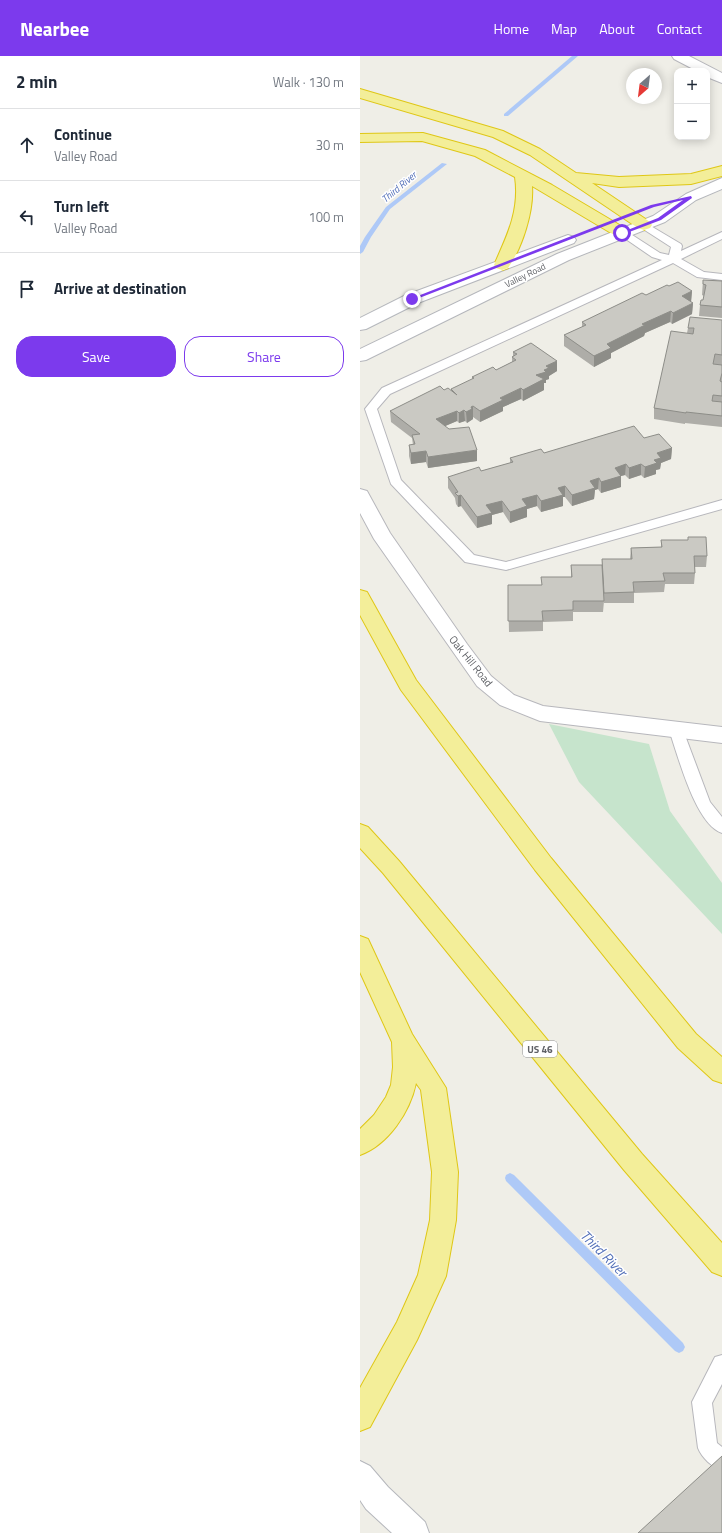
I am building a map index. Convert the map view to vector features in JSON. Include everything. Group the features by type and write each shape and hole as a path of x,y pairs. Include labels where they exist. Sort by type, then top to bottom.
{"highway":[{"path":"360,93 498,134 535,152 644,224"},
{"path":"360,138 423,137 480,153 522,174 615,229"},
{"path":"572,176 619,182 691,180 722,170"},
{"path":"502,265 524,214 525,189 522,174"},
{"path":"360,597 408,685 543,864 687,1041 722,1072"},
{"name":"US 46","path":"360,833 391,867 633,1162 722,1264"},
{"path":"360,946 403,1040 433,1088 445,1172 443,1220 432,1276 407,1330 360,1417"},
{"path":"360,1144 370,1137 386,1120 397,1101 405,1075 403,1040"}],"main road":[{"path":"680,56 722,79"},
{"name":"Valley Road","path":"360,325 412,299 502,265 615,229 644,224 659,219 691,197 722,183"},
{"name":"Valley Road","path":"360,356 563,257 615,229 631,216 652,206 691,197"},
{"name":"Oak Hill Road","path":"360,495 382,535 460,649 484,680 507,700 540,713 722,736"},
{"path":"360,1476 377,1498 414,1533"}],"lane":[{"path":"644,224 677,246 673,259"},
{"path":"615,229 656,255 673,259 701,275 722,277"},
{"path":"722,234 673,259 386,391 371,409 395,481 470,559 506,566 722,504"},
{"path":"676,730 703,805 722,827"},
{"path":"722,1364 702,1402 708,1448 722,1461"}],"green space":[{"path":"549,724 649,744 670,811 722,883 722,934 579,782"}],"building":[{"path":"703,280 722,281 722,307 700,305 701,300 703,300 706,285 703,284"},
{"path":"678,282 692,291 682,296 693,303 673,313 671,311 642,324 645,325 607,344 611,348 594,356 564,335 586,325 582,322 642,293 646,295 667,285 669,286"},
{"path":"690,317 722,320 722,355 715,354 713,364 722,365 720,381 722,382 722,396 713,395 712,401 722,402 722,416 686,413 654,408 671,331 693,334 694,328 688,328"},
{"path":"531,343 557,361 546,366 549,368 544,370 546,372 536,375 544,379 523,390 521,388 500,398 503,400 480,411 473,406 471,407 472,409 466,412 464,410 459,413 457,411 436,419 449,429 469,427 477,450 428,457 426,451 411,453 409,445 415,444 412,435 420,434 390,411 440,386 444,390 448,388 457,395 451,389 493,367 496,370 516,360 512,357 517,354 513,352"},
{"path":"634,426 644,438 659,434 672,448 657,453 661,458 654,460 657,463 645,467 641,464 629,468 626,464 615,468 621,476 601,482 599,478 590,481 595,488 572,495 565,486 558,488 563,495 541,501 537,495 522,499 527,506 510,512 502,501 486,505 492,513 477,517 461,495 458,496 455,493 458,492 448,477 479,467 481,471 513,462 510,458 541,449 544,453"},
{"path":"688,537 706,537 707,556 694,556 695,573 663,573 665,581 633,582 634,592 604,593 602,559 632,559 631,548 662,547 661,540 688,540"},
{"path":"571,565 602,565 604,601 573,601 573,610 542,611 543,621 508,621 508,585 542,585 541,577 572,577"},
{"path":"722,1456 722,1533 638,1533"}],"waterway":[{"name":"Third River","path":"506,115 575,56"},
{"name":"Third River","path":"360,252 368,237 388,208 444,164"},
{"name":"Third River","path":"510,1178 679,1347"}],"route":[{"path":"412,299 608,225 652,206 691,197 659,219 622,233"}]}
